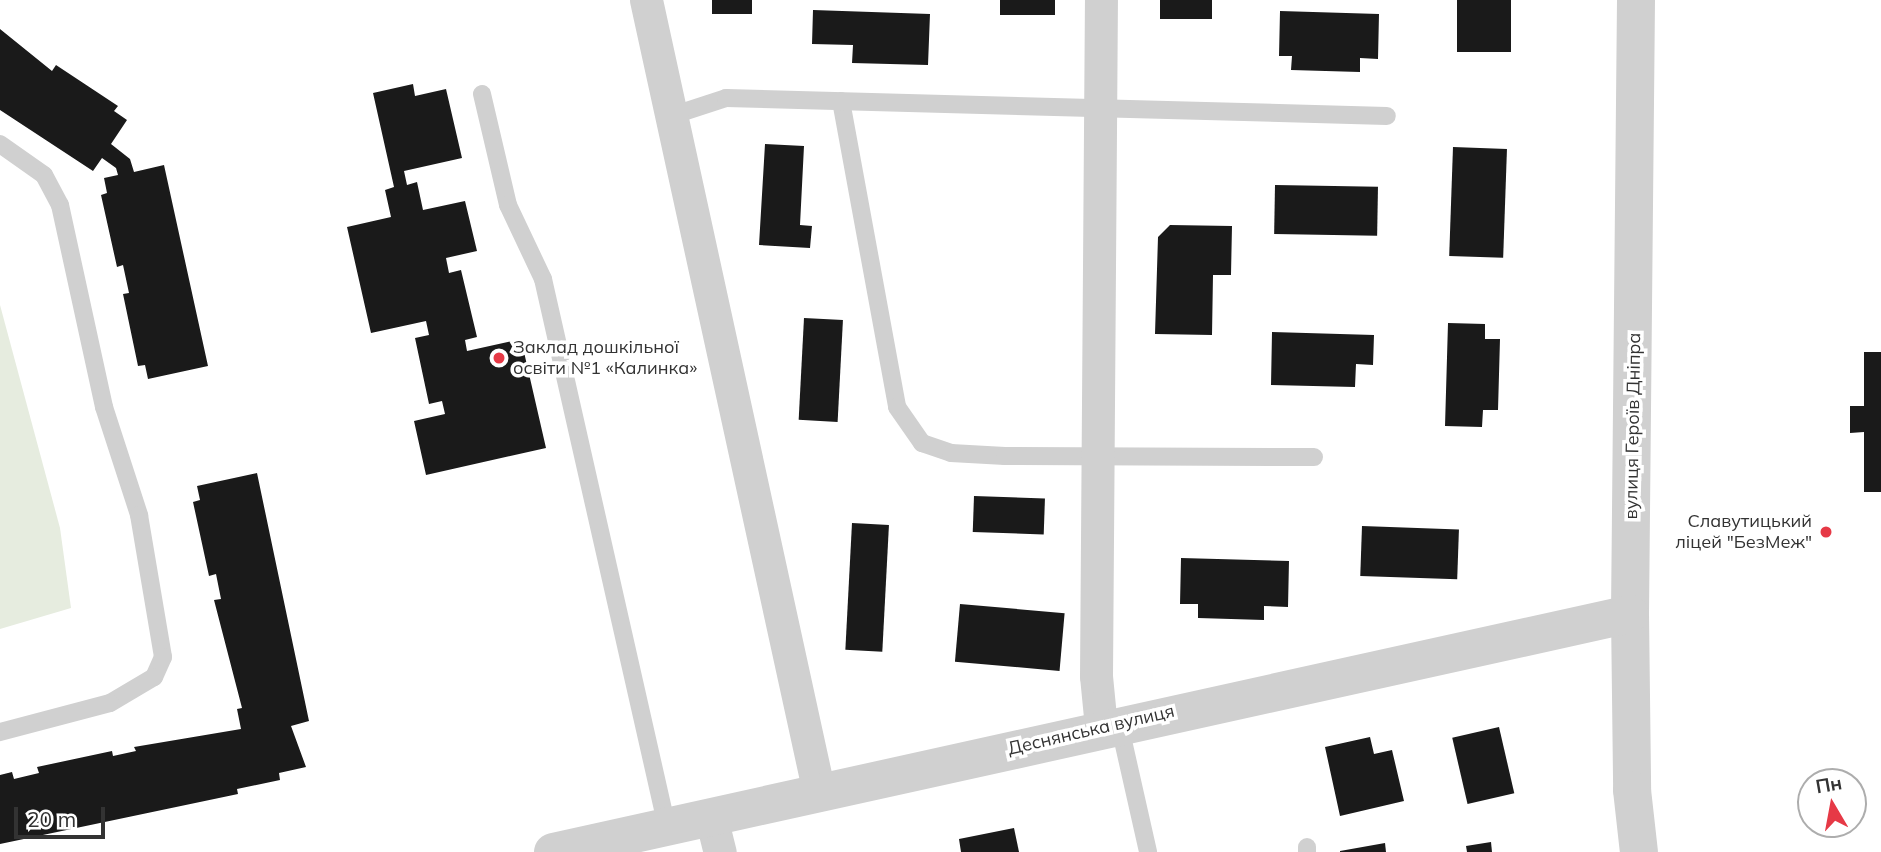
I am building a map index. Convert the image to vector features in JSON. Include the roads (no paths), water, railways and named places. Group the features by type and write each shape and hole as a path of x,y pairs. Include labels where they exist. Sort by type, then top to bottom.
{"street":[{"path":"646,0 819,793"},
{"path":"1101,0 1100,456 1096,676 1110,725"},
{"name":"вулиця Героїв Дніпра","path":"1636,0 1630,614 1632,790 1639,852"},
{"name":"Деснянська вулиця","path":"554,852 667,827 716,835 819,793 1110,725 1630,614"}],"lane":[{"path":"482,94 508,205 543,279 667,827"},
{"path":"671,116 726,98 1101,111 1387,116"},
{"path":"841,101 902,422 922,443 951,453 1314,457"},
{"path":"0,145 44,175 60,205 104,407 139,515 163,657 154,677 110,703 0,732"},
{"path":"1110,725 1148,852"}],"place":[{"name":"Заклад дошкільної освіти №1 «Калинка»","path":"499,358"},
{"name":"Славутицький ліцей \"БезМеж\"","path":"1826,532"}]}
